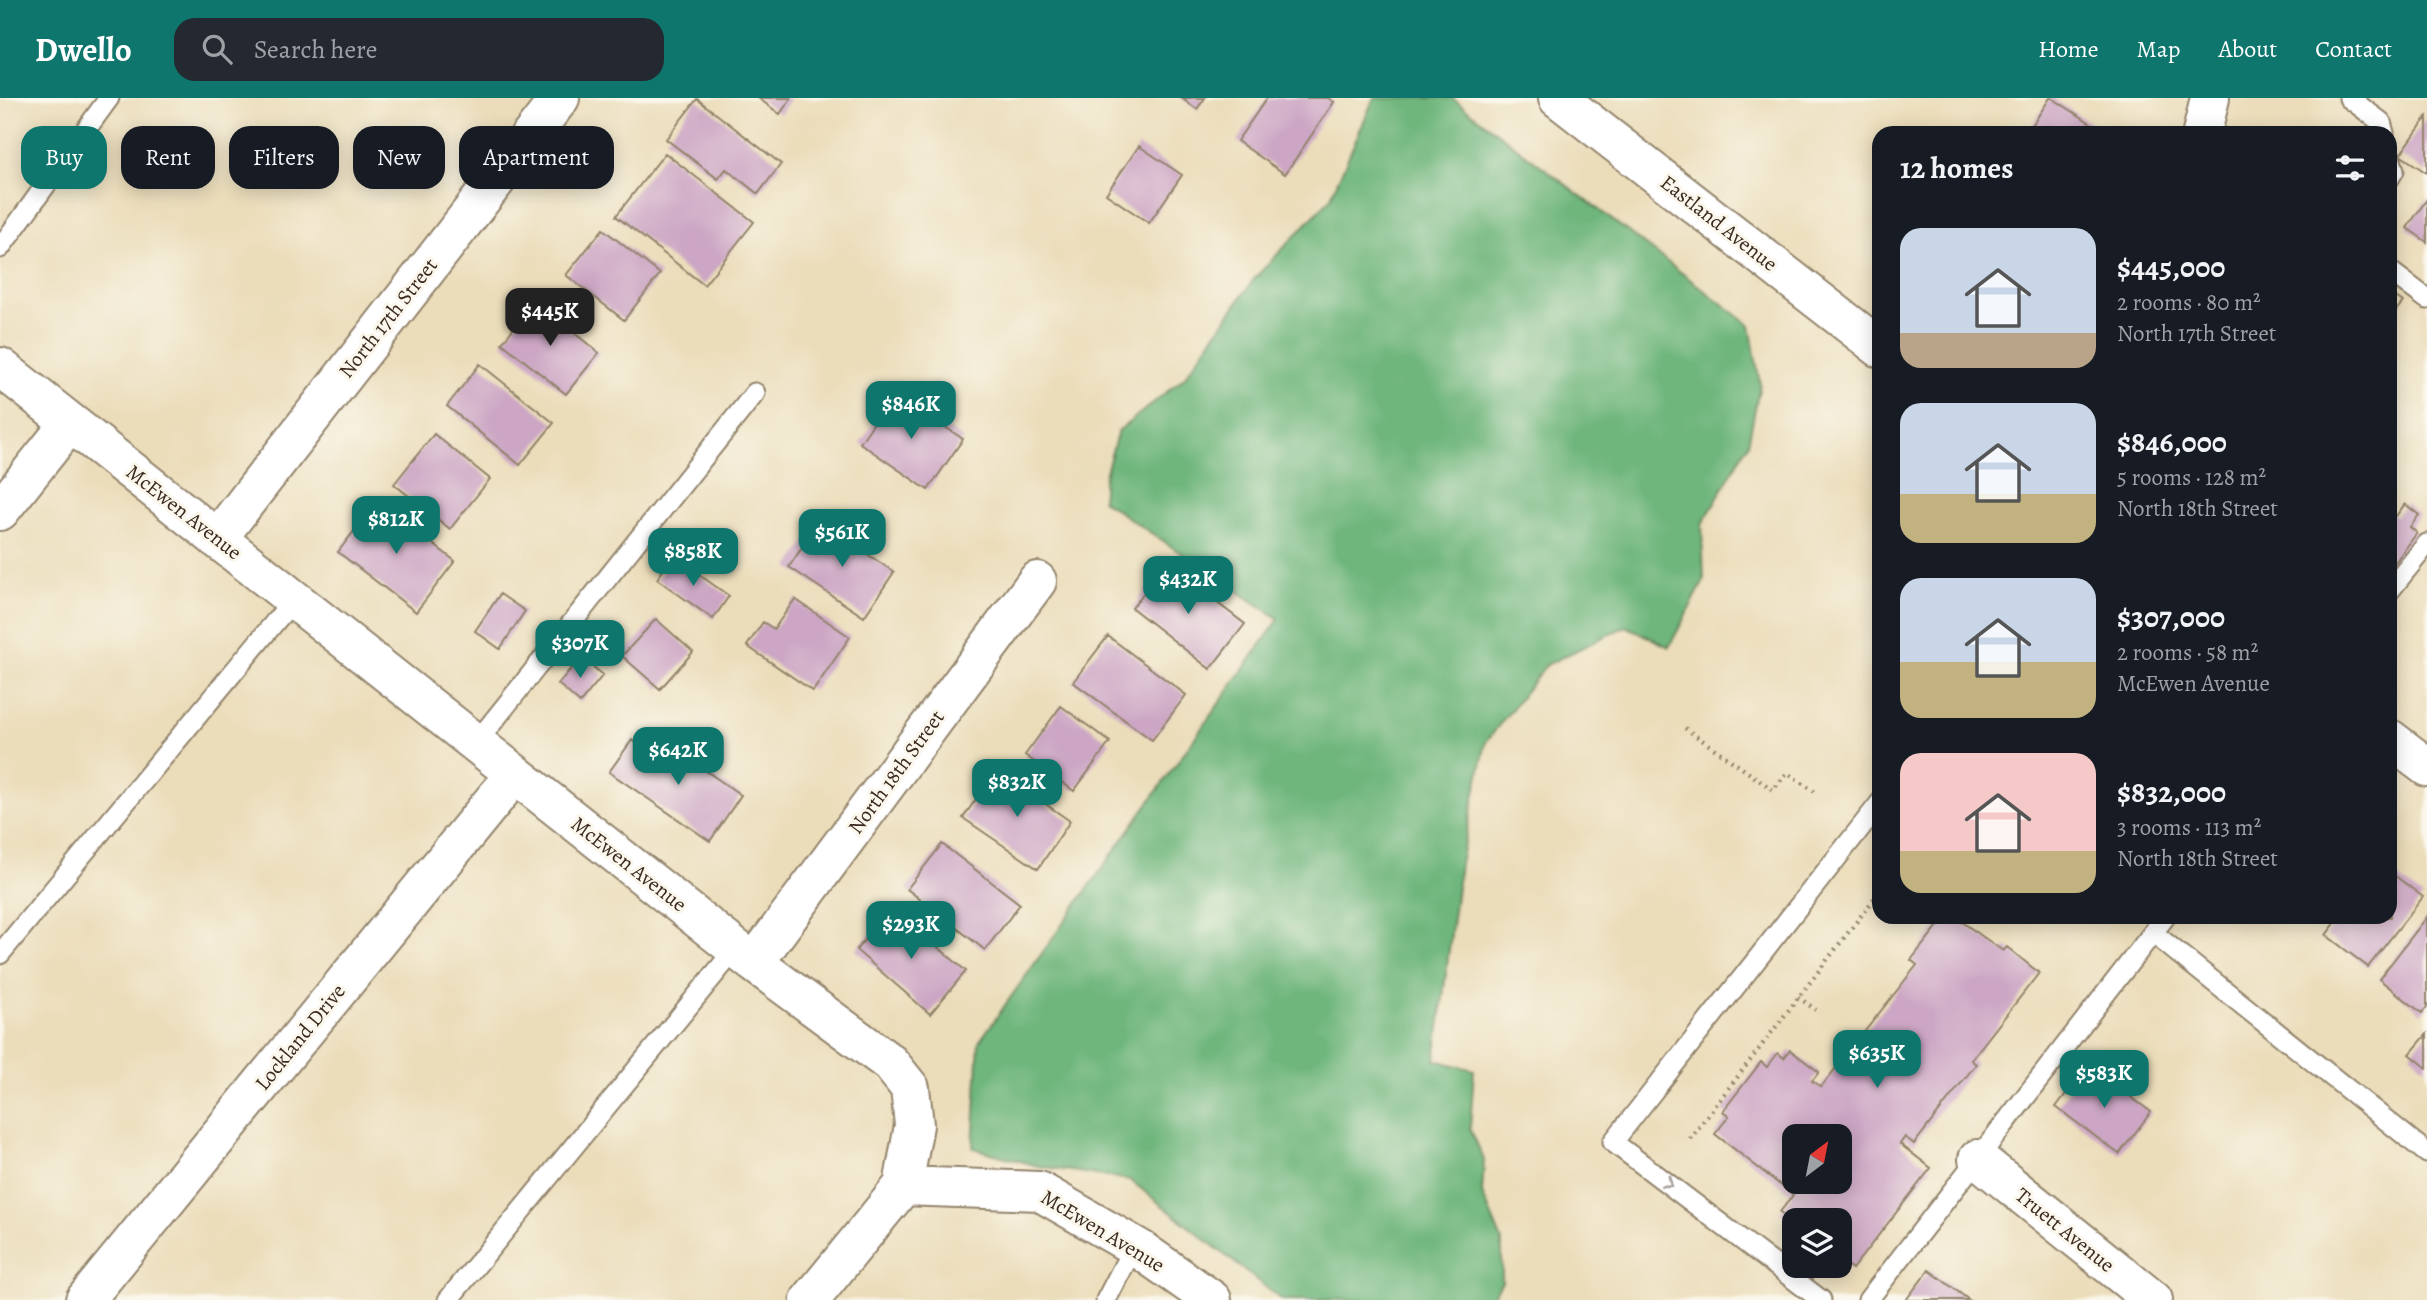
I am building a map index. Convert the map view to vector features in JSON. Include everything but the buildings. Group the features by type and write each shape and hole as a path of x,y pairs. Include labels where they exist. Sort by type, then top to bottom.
{"street":[{"name":"North 17th Street","path":"217,539 560,98"},
{"name":"Eastland Avenue","path":"1558,98 1872,342"},
{"name":"McEwen Avenue","path":"0,367 745,956 890,1063 910,1088 914,1125 903,1186 1039,1191 1134,1245 1212,1300"},
{"path":"0,511 70,423"},
{"name":"North 18th Street","path":"745,956 1037,581"},
{"path":"2397,744 2427,767"},
{"name":"Lockland Drive","path":"85,1300 515,774"},
{"name":"Truett Avenue","path":"1978,1159 2153,1300"},
{"path":"810,1300 903,1186"}],"lane":[{"path":"0,248 108,98"},
{"path":"2349,98 2381,122 2382,126"},
{"path":"2397,276 2427,299"},
{"path":"476,743 755,393"},
{"path":"2397,581 2427,544"},
{"path":"0,954 294,599"},
{"path":"1821,1300 1614,1142 1872,813"},
{"path":"1868,1300 2159,925 2427,1153"},
{"path":"449,1300 745,956"},
{"path":"1106,1300 1134,1245"}],"path":[{"path":"1685,728 1773,790 1787,773 1818,794"},
{"path":"1690,1139 1872,901"},
{"path":"1798,996 1816,1010"}],"green space":[{"path":"1374,98 1452,98 1750,325 1760,384 1748,444 1702,525 1704,581 1669,647 1626,626 1546,665 1486,742 1460,863 1435,1060 1474,1070 1470,1128 1484,1160 1482,1193 1502,1241 1502,1282 1490,1300 1282,1300 1130,1180 1038,1166 973,1148 979,1042 1279,619 1102,500 1104,479 1118,431 1184,378 1255,278 1330,199"}]}
